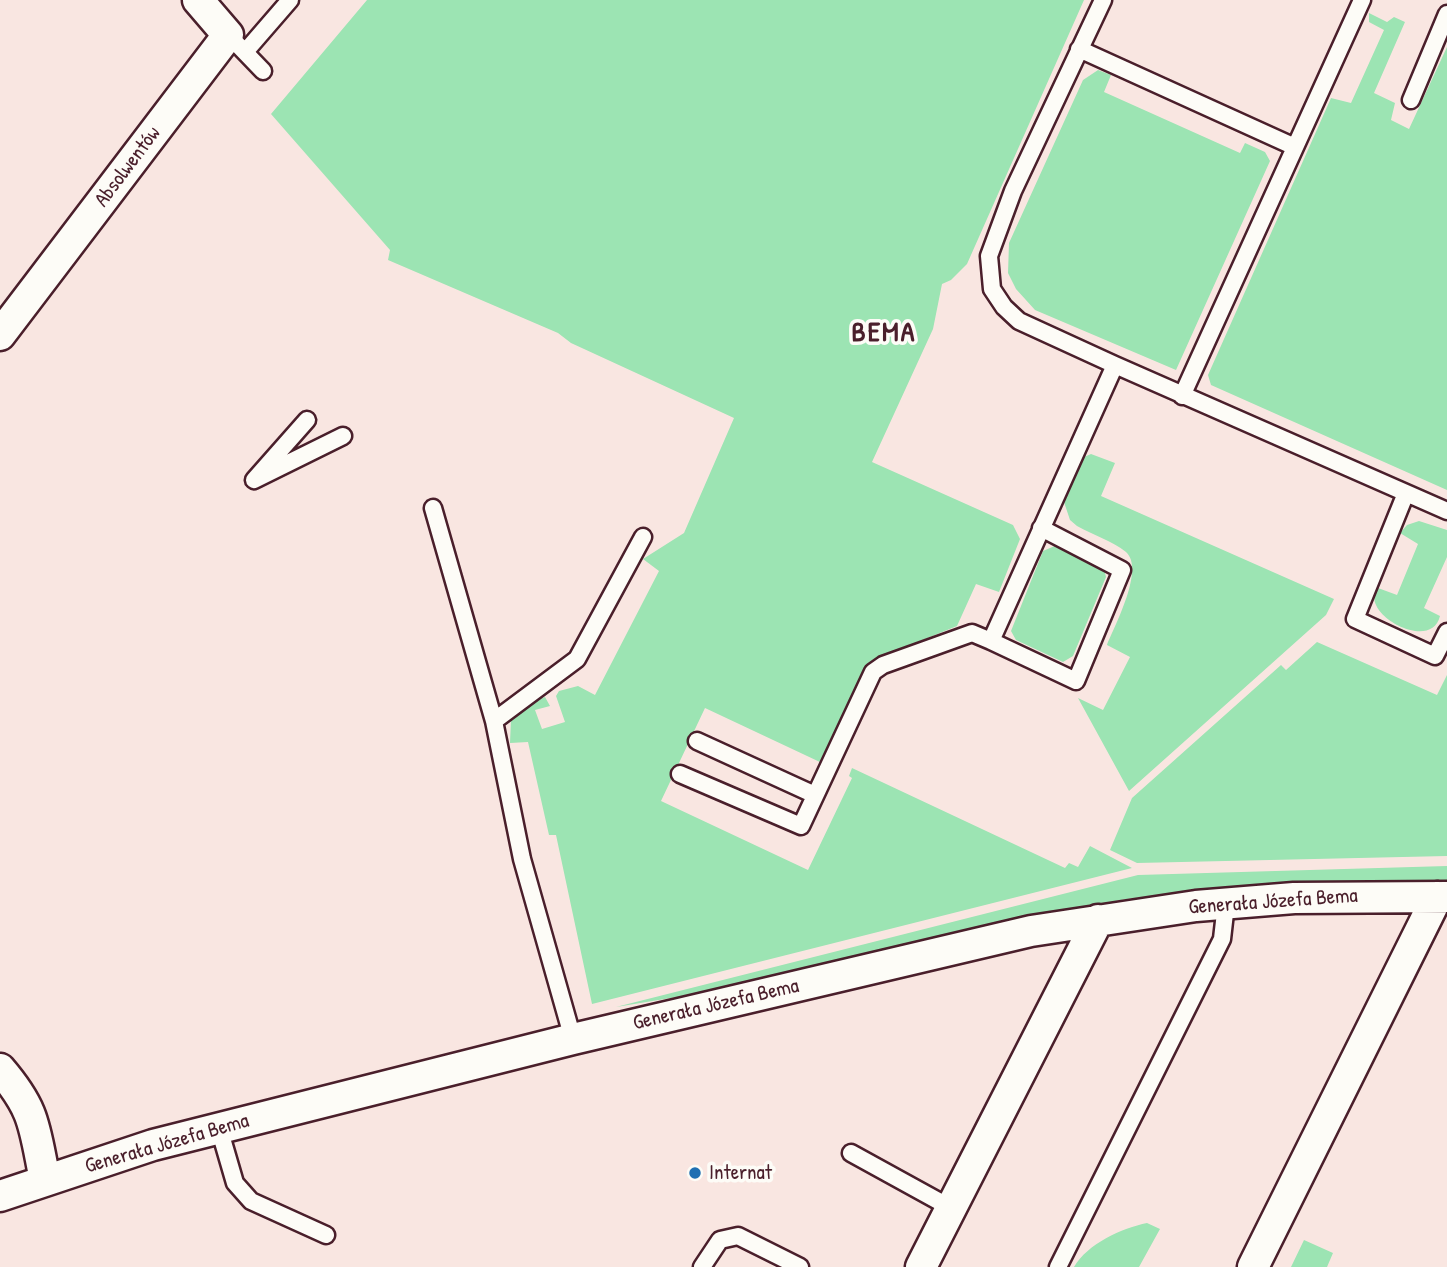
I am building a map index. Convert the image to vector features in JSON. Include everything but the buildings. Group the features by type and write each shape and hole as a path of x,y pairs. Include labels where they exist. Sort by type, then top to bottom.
{"street":[{"path":"198,0 237,43"},
{"name":"Absolwentów","path":"0,335 237,43"},
{"path":"1253,1267 1442,897"},
{"name":"Generała Józefa Bema","path":"0,1196 153,1145 573,1039 1031,930 1226,904 1294,898 1442,897"},
{"path":"921,1267 1097,920"},
{"path":"0,1069 24,1096 33,1116 45,1180"}],"lane":[{"path":"263,71 237,43 290,0"},
{"path":"1102,0 1013,191 989,256 992,289 1004,307 1019,321 1182,396 1447,511"},
{"path":"1182,396 1362,0"},
{"path":"1411,100 1447,14"},
{"path":"1079,50 1295,147"},
{"path":"991,641 1115,365"},
{"path":"307,420 254,480 343,436"},
{"path":"1406,493 1355,619 1435,656 1447,632"},
{"path":"433,508 494,721 522,859 573,1039"},
{"path":"681,774 800,826 873,672 883,665 957,637 972,634 1076,681 1122,570 1041,528"},
{"path":"494,721 577,659 643,537"},
{"path":"696,741 815,795"},
{"path":"1058,1267 1222,939 1226,904"},
{"path":"219,1128 235,1183 251,1201 326,1235"},
{"path":"851,1153 951,1208"},
{"path":"702,1267 720,1240 738,1236 800,1267"}],"green space":[{"path":"367,0 1084,0 967,264 951,280 942,284 933,329 872,462 1013,525 1020,539 999,592 976,584 957,626 876,659 866,669 822,763 705,708 661,801 808,870 852,778 849,776 852,768 1065,868 1069,863 1078,867 1090,846 1132,868 592,1004 556,835 549,835 528,742 510,743 511,719 528,703 545,697 550,706 535,710 542,729 565,722 556,696 559,691 578,686 595,695 659,571 643,559 684,533 734,418 571,343 558,333 388,260 390,250 271,114"},
{"path":"1369,13 1387,22 1394,17 1405,22 1374,93 1395,103 1391,120 1409,129 1447,47 1447,490 1211,385 1208,375 1331,98 1351,103 1384,30 1369,22"},
{"path":"1098,70 1111,75 1104,92 1240,153 1245,143 1265,152 1270,161 1176,370 1035,310 1016,289 1008,273 1009,243 1083,80"},
{"path":"1091,454 1115,463 1101,496 1334,599 1326,615 1129,791 1078,698 1103,710 1130,657 1107,645 1127,597 1132,571 1131,560 1121,548 1070,520 1064,502 1084,457"},
{"path":"1419,521 1447,530 1447,557 1424,608 1440,616 1434,627 1424,631 1398,625 1378,608 1374,598 1378,588 1397,595 1418,544 1400,533 1407,525"},
{"path":"1057,545 1104,569 1106,577 1073,656 1063,662 1016,640 1011,631 1043,551"},
{"path":"1317,642 1437,695 1447,675 1447,856 1137,863 1110,850 1132,798 1281,665 1286,670"},
{"path":"1447,866 1447,881 1229,887 1127,899 1024,917 738,987 616,1007 1138,875"},
{"path":"1147,1223 1160,1229 1139,1267 1074,1267 1096,1244"},
{"path":"1304,1240 1333,1253 1327,1267 1291,1267"}],"place":[{"name":"Internat","path":"695,1173"}],"district":[{"name":"BEMA","path":"884,334"}]}
